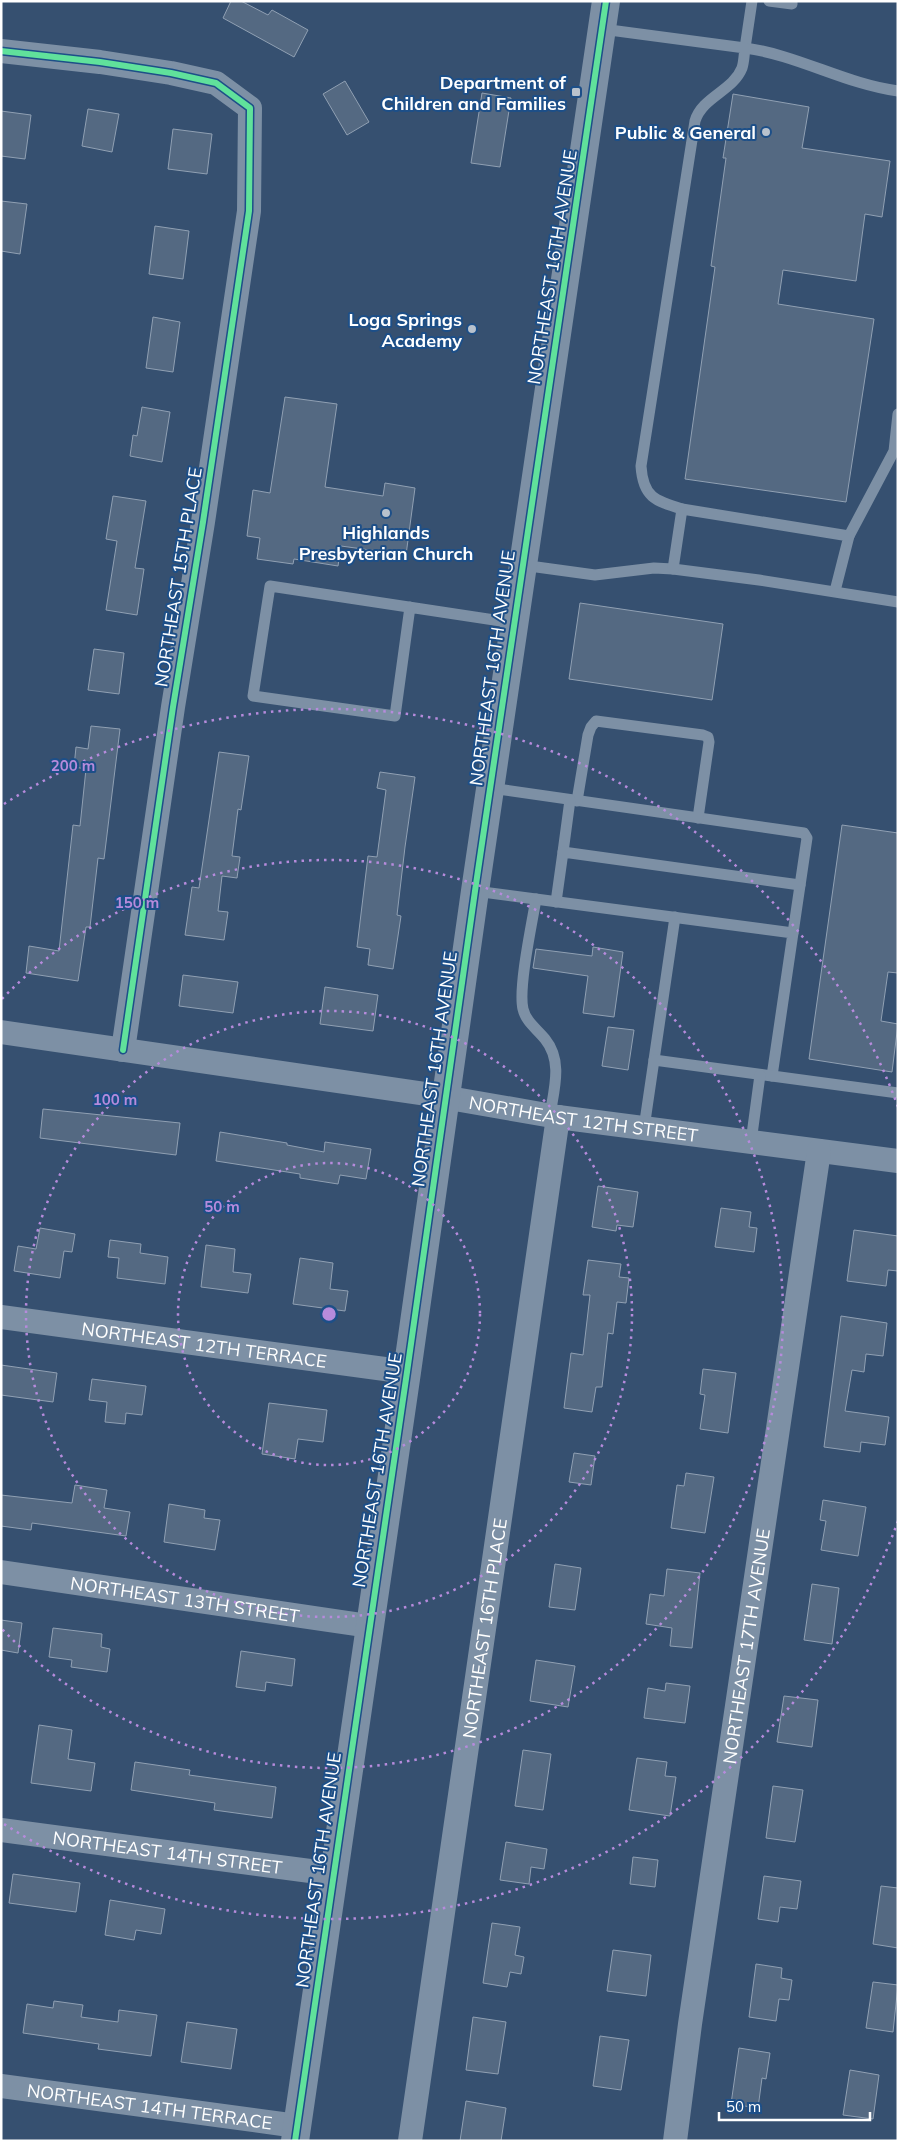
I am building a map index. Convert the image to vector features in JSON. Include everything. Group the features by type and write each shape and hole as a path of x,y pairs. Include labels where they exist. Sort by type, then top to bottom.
{"street":[{"name":"NORTHEAST 16TH AVENUE","path":"296,2134 368,1626 407,1372 474,891 606,1"},
{"name":"NORTHEAST 15TH PLACE","path":"1,51 100,62 170,73 216,83 250,108 249,211 203,522 173,706 123,1050"},
{"name":"NORTHEAST 12TH STREET","path":"1,1032 446,1098 554,1116 898,1162"},
{"name":"NORTHEAST 16TH PLACE","path":"410,2141 554,1116"},
{"name":"NORTHEAST 17TH AVENUE","path":"676,2141 690,2024 819,1151"},
{"name":"NORTHEAST 12TH TERRACE","path":"1,1317 407,1372"},
{"name":"NORTHEAST 13TH STREET","path":"1,1572 368,1626"},
{"name":"NORTHEAST 14TH STREET","path":"1,1830 333,1874"},
{"name":"NORTHEAST 14TH TERRACE","path":"1,2086 296,2134"}],"lane":[{"path":"752,1 742,68 738,76 703,106 697,114 695,121 641,466 642,480 655,501 682,510 849,536"},
{"path":"769,1 792,4 792,1"},
{"path":"602,29 771,52 875,88 898,91"},
{"path":"835,591 849,536 894,451 898,414"},
{"path":"673,570 682,510"},
{"path":"522,565 595,575 654,568 835,591 898,602"},
{"path":"410,607 395,716 253,696 270,586 410,607 514,623"},
{"path":"556,902 563,852 588,735 591,726 596,721 708,737 709,742 698,818"},
{"path":"490,788 804,833 807,838 772,1076"},
{"path":"563,852 800,886"},
{"path":"474,891 793,933"},
{"path":"536,899 522,1007 527,1019 554,1052 556,1070 554,1116"},
{"path":"644,1128 675,917"},
{"path":"654,1060 898,1093"},
{"path":"751,1142 760,1074"}],"building":[{"path":"231,1 241,1 268,15 272,10 308,30 294,57 223,18"},
{"path":"345,81 369,122 347,135 323,94"},
{"path":"482,93 511,98 500,167 471,163"},
{"path":"733,94 809,107 802,148 890,161 882,217 865,214 856,281 783,270 778,304 874,319 846,502 685,479 715,267 711,266 726,158 723,158"},
{"path":"88,109 119,114 112,152 82,146"},
{"path":"1,111 31,115 25,159 1,156"},
{"path":"173,129 212,134 207,174 168,169"},
{"path":"1,201 27,204 20,254 1,251"},
{"path":"155,226 189,231 183,279 149,274"},
{"path":"153,317 180,322 173,372 146,368"},
{"path":"285,397 337,404 325,487 383,496 385,483 415,488 406,555 341,546 338,566 294,559 293,564 257,559 260,538 247,536 253,490 270,493"},
{"path":"142,407 170,412 162,462 130,456 133,435 137,436"},
{"path":"113,496 146,501 135,568 144,569 137,615 106,610 117,541 106,539"},
{"path":"580,603 723,624 712,700 569,679"},
{"path":"94,649 124,653 119,694 88,690"},
{"path":"91,726 120,729 104,859 98,858 90,927 86,927 78,981 26,973 29,946 59,951 73,825 80,826 86,769 74,767 76,747 88,749"},
{"path":"219,752 249,756 241,810 238,809 232,856 240,857 237,878 222,876 218,911 228,912 224,940 185,935 192,887 199,888"},
{"path":"380,772 415,777 397,915 401,916 393,969 368,965 370,949 357,947 368,856 377,857 386,790 377,788"},
{"path":"842,825 898,833 898,973 888,972 881,1021 898,1024 892,1072 809,1059"},
{"path":"593,947 623,952 614,1017 583,1013 588,976 533,968 536,949 592,956"},
{"path":"183,975 238,982 233,1013 179,1006"},
{"path":"325,987 378,995 373,1031 320,1024"},
{"path":"608,1027 634,1030 628,1070 602,1066"},
{"path":"43,1109 180,1123 176,1155 40,1138"},
{"path":"220,1132 287,1143 287,1145 324,1152 325,1142 371,1149 366,1179 340,1175 338,1184 300,1178 300,1174 216,1161"},
{"path":"598,1186 638,1192 633,1227 617,1225 616,1231 592,1227"},
{"path":"721,1208 751,1212 749,1227 757,1228 754,1252 715,1247"},
{"path":"40,1228 75,1234 72,1252 64,1251 60,1278 14,1271 18,1246 36,1249"},
{"path":"854,1230 898,1236 898,1271 888,1270 886,1286 847,1281"},
{"path":"110,1240 141,1244 140,1253 168,1257 165,1284 117,1278 119,1258 108,1257"},
{"path":"206,1245 235,1249 233,1272 251,1274 248,1293 201,1287"},
{"path":"300,1258 333,1263 330,1289 348,1291 345,1311 293,1304"},
{"path":"588,1260 621,1264 619,1277 629,1278 626,1303 617,1302 613,1334 608,1333 602,1387 596,1387 592,1412 564,1408 571,1353 583,1355 590,1295 583,1295"},
{"path":"841,1316 887,1323 883,1356 866,1354 864,1372 852,1370 845,1411 889,1417 885,1445 861,1442 860,1452 824,1447"},
{"path":"1,1365 57,1373 53,1402 1,1395"},
{"path":"703,1369 736,1373 728,1433 700,1429 705,1395 700,1394"},
{"path":"92,1379 146,1386 142,1415 126,1413 125,1424 105,1422 107,1402 89,1400"},
{"path":"269,1403 327,1410 323,1442 298,1439 295,1459 262,1454"},
{"path":"574,1453 595,1456 591,1485 569,1482"},
{"path":"686,1473 714,1477 705,1533 671,1528 677,1485 684,1486"},
{"path":"75,1485 107,1490 104,1508 130,1512 126,1536 32,1523 31,1530 1,1526 1,1495 72,1503"},
{"path":"823,1500 866,1507 858,1556 821,1550 826,1521 820,1520"},
{"path":"169,1504 205,1510 204,1518 220,1520 215,1550 164,1542"},
{"path":"555,1564 581,1568 575,1610 549,1607"},
{"path":"667,1569 700,1573 692,1648 670,1646 672,1628 646,1624 650,1594 664,1596"},
{"path":"812,1584 839,1588 832,1644 804,1640"},
{"path":"1,1620 22,1623 18,1653 1,1650"},
{"path":"53,1628 102,1634 101,1647 110,1649 107,1672 71,1667 72,1660 49,1657"},
{"path":"241,1651 295,1659 292,1686 266,1682 265,1691 236,1687"},
{"path":"536,1660 575,1666 568,1707 530,1701"},
{"path":"666,1683 690,1686 685,1723 644,1718 648,1688 665,1691"},
{"path":"784,1696 818,1700 812,1747 777,1742"},
{"path":"39,1725 72,1730 68,1759 95,1763 91,1791 31,1783"},
{"path":"523,1750 551,1754 543,1810 515,1806"},
{"path":"637,1758 667,1762 665,1776 676,1777 670,1816 629,1810"},
{"path":"135,1762 190,1770 189,1775 276,1787 272,1818 214,1810 215,1803 131,1790"},
{"path":"773,1786 803,1790 795,1842 766,1838"},
{"path":"506,1842 547,1849 544,1869 531,1867 529,1884 500,1880"},
{"path":"633,1857 658,1860 655,1887 630,1884"},
{"path":"13,1874 80,1883 76,1912 9,1903"},
{"path":"764,1876 801,1881 797,1909 780,1907 778,1922 758,1919"},
{"path":"881,1886 898,1888 898,1948 873,1944"},
{"path":"110,1900 165,1909 161,1934 136,1930 134,1940 105,1935"},
{"path":"492,1923 520,1927 515,1955 524,1957 521,1974 510,1972 507,1987 483,1983"},
{"path":"613,1950 651,1955 646,1996 607,1991"},
{"path":"756,1964 782,1968 781,1978 792,1980 789,2000 779,1999 776,2021 749,2017"},
{"path":"873,1982 898,1985 893,2032 866,2028"},
{"path":"54,2001 83,2005 81,2017 118,2022 119,2010 157,2015 151,2056 98,2049 99,2044 23,2033 27,2004 53,2008"},
{"path":"473,2017 506,2022 498,2074 466,2070"},
{"path":"187,2022 237,2029 231,2069 181,2062"},
{"path":"600,2036 629,2040 621,2090 593,2086"},
{"path":"739,2048 770,2053 766,2079 762,2078 758,2108 731,2104"},
{"path":"850,2070 879,2075 873,2119 843,2115"},
{"path":"466,2101 506,2108 501,2141 460,2141"}],"cycle path":[{"path":"295,2141 475,891 606,1"},
{"path":"1,51 100,62 171,73 216,83 250,108 249,211 123,1050"}],"place":[{"name":"Department of Children and Families","path":"576,92"},
{"name":"Public & General","path":"766,132"},
{"name":"Loga Springs Academy","path":"472,329"},
{"name":"Highlands Presbyterian Church","path":"386,513"}]}
